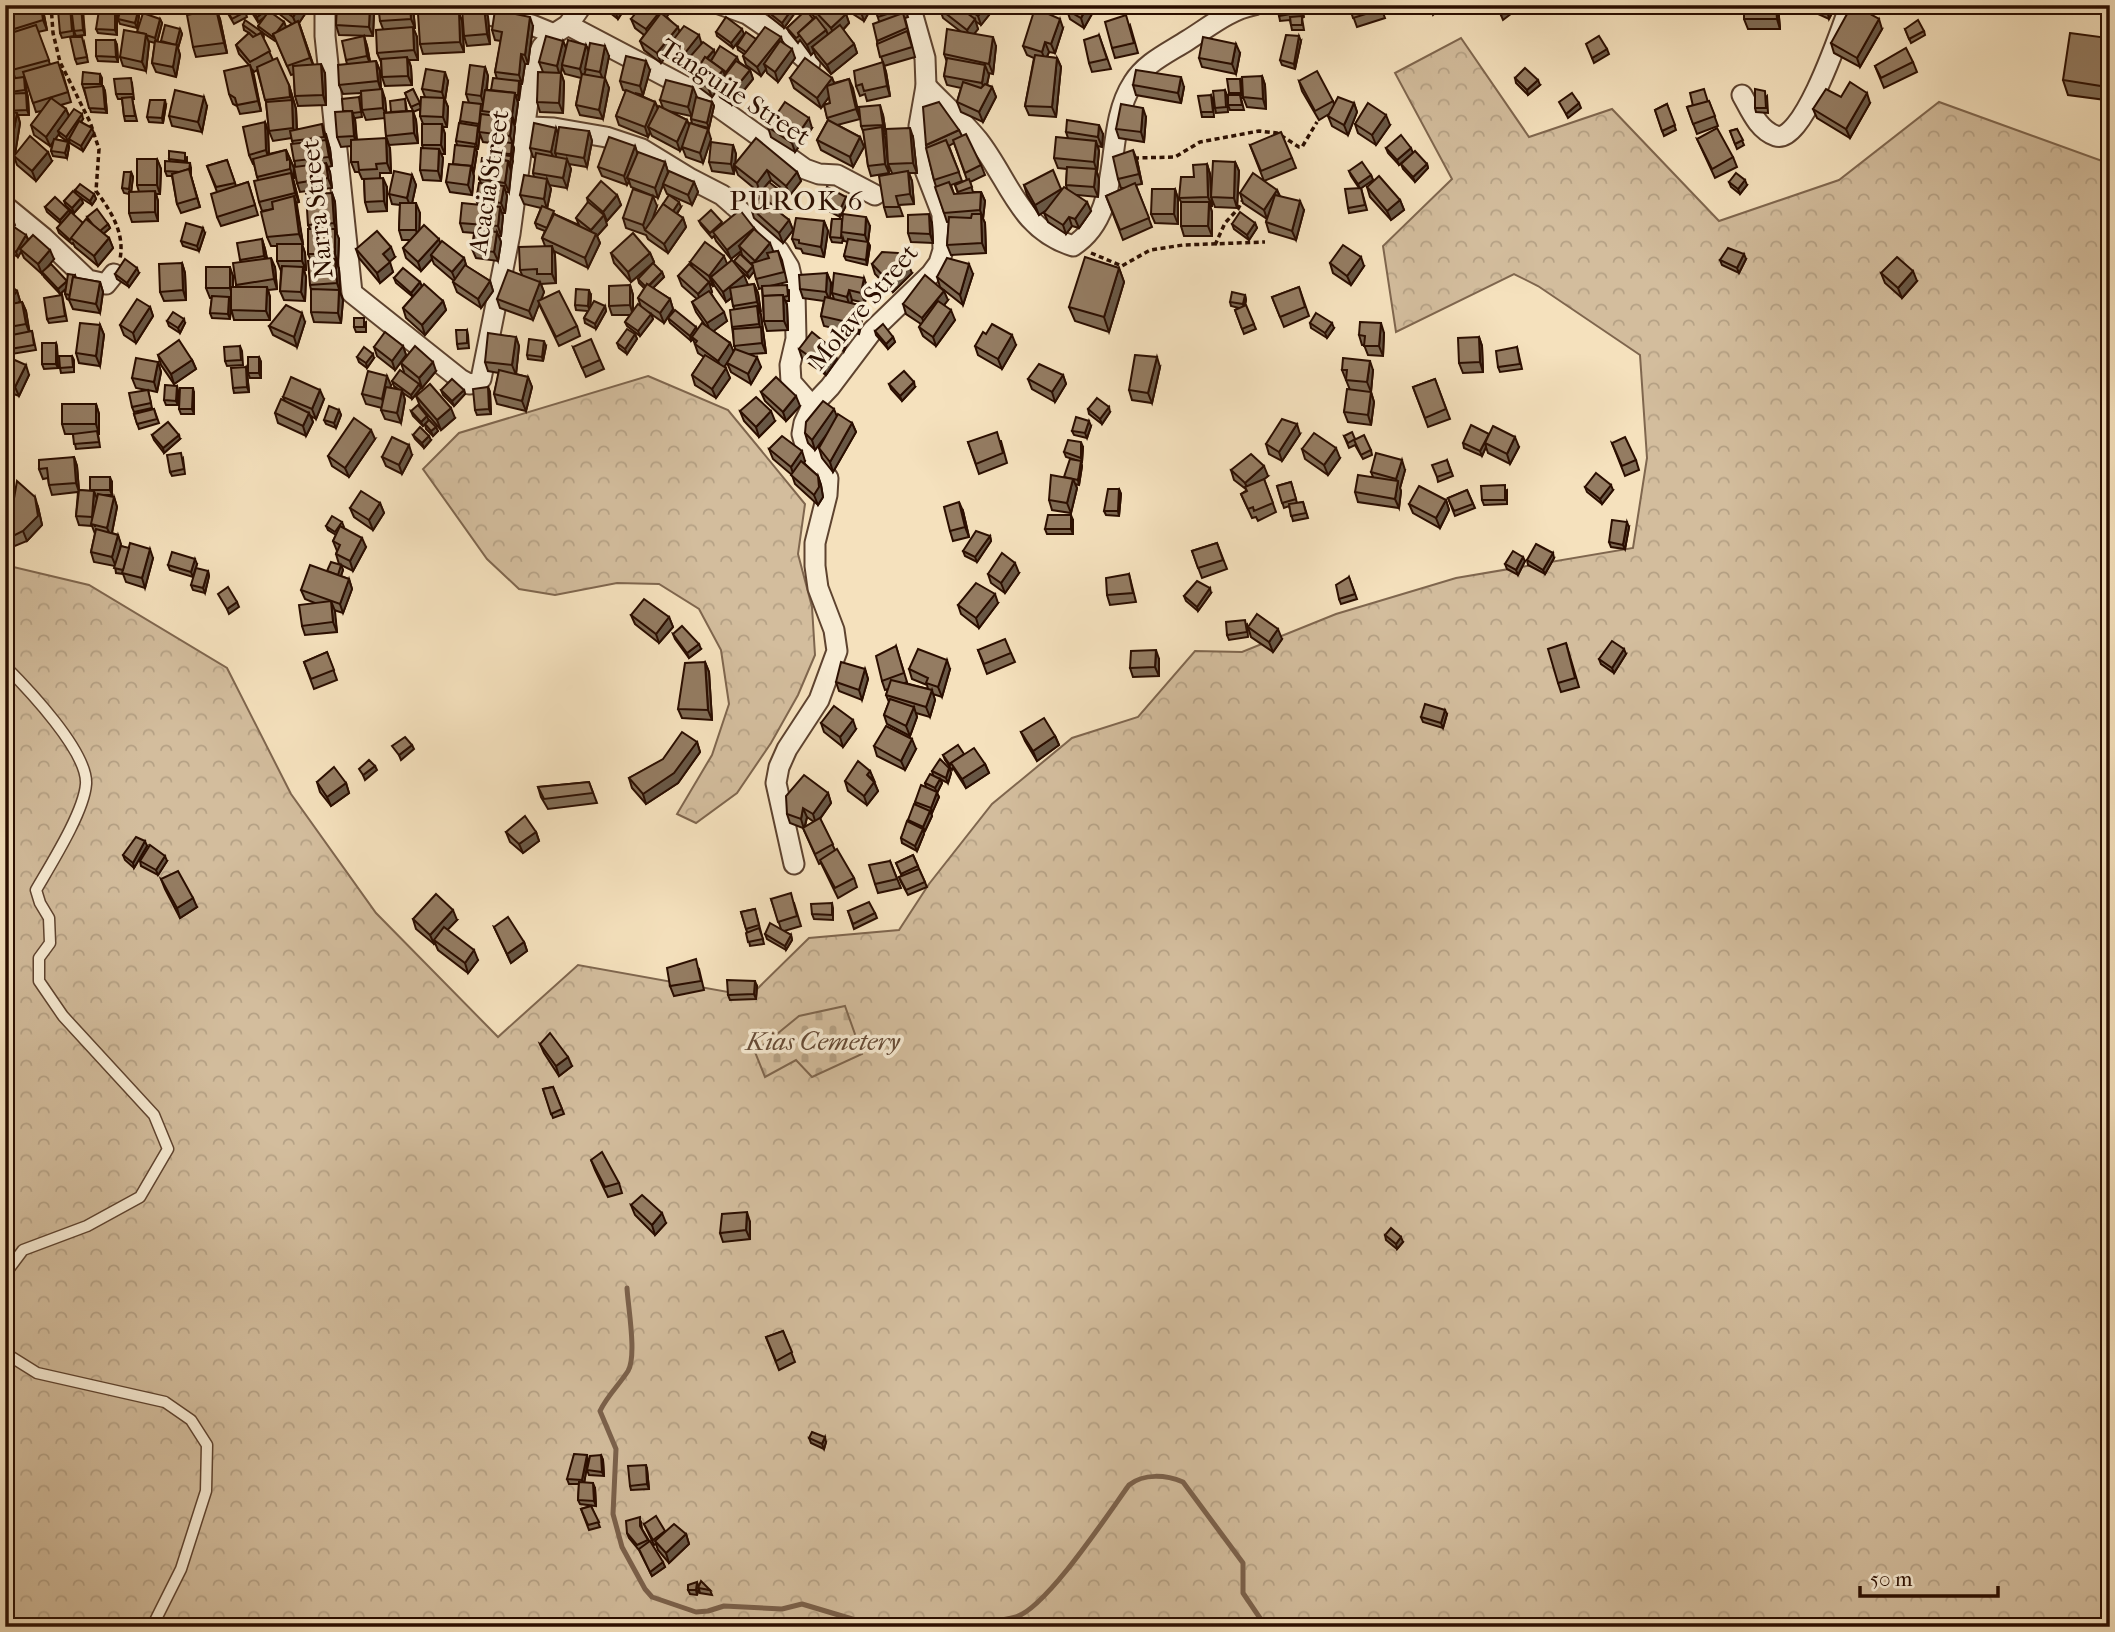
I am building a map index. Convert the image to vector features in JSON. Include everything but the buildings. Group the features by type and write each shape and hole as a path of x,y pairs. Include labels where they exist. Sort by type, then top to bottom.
{"street":[{"name":"Narra Street","path":"326,5 325,36 352,293 460,379 469,384 477,383"},
{"name":"Tanguile Street","path":"461,5 468,10 561,30 703,96 805,169 819,174 837,175 875,195"},
{"name":"Acacia Street","path":"477,383 481,379 510,234 533,65 542,47 582,5"},
{"path":"722,5 747,14 810,62"},
{"name":"Molave Street","path":"794,864 776,783 779,767 787,749 819,700 837,651 834,630 818,588 815,566 815,543 828,484 826,473 806,449 802,434 804,423 812,406 830,387 873,330 940,263 943,250 942,214 925,170 919,126 926,86 925,58 910,5"},
{"path":"926,86 978,139 1031,221 1045,234 1073,246 1085,238 1107,197 1122,106 1133,83 1144,69 1227,15 1254,5"},
{"path":"1742,95 1758,122 1768,131 1784,136 1792,131 1802,119 1811,100 1850,5"},
{"path":"5,49 5,57"},
{"path":"524,127 565,130 624,142 642,149 710,188 738,209 779,251 789,267 795,293 796,339 790,365 791,382 812,406"},
{"path":"5,206 88,280 106,284 114,274"}],"lane":[{"path":"5,666 55,722 81,760 86,781 82,802 36,890 49,918 50,943 39,958 39,981 63,1016 154,1115 168,1149 140,1197 87,1226 23,1250 5,1275"},
{"path":"5,1353 37,1373 166,1402 191,1420 207,1445 206,1490 181,1569 152,1627"}],"path":[{"path":"51,5 53,33 60,62 90,122 99,149 96,191 114,215 121,242 121,257 114,274"},
{"path":"1111,169 1120,160 1175,157 1200,142 1259,131 1277,133 1302,147 1317,122"},
{"path":"1215,245 1225,223 1243,199 1246,189"},
{"path":"1073,246 1122,266 1150,250 1183,245 1265,242"}],"green space":[{"path":"1461,38 1529,137 1612,109 1719,221 1839,180 1939,102 2105,162 2110,188 2110,1627 5,1627 5,565 89,585 227,668 291,794 376,913 498,1037 578,965 750,996 809,938 899,930 929,884 992,804 1072,738 1138,717 1195,651 1242,652 1336,614 1456,578 1633,548 1647,458 1640,355 1538,286 1514,274 1396,332 1383,246 1452,179 1395,73"},
{"path":"648,376 728,410 805,504 798,554 812,607 815,655 798,695 771,743 737,793 696,823 677,814 712,755 729,704 721,650 699,609 659,584 617,583 555,595 519,589 487,559 423,469 459,433"},
{"name":"Kias Cemetery","path":"845,1006 862,1054 812,1077 796,1060 765,1077 755,1052 799,1016"}],"waterway":[{"path":"627,1288 632,1343 631,1364 600,1411 616,1449 613,1514 622,1547 645,1589 652,1597 696,1612 724,1606 782,1609 802,1604 879,1627"},
{"path":"956,1627 1009,1619 1029,1610 1060,1578 1129,1485 1141,1478 1155,1476 1183,1482 1243,1563 1243,1593 1266,1627"}],"district":[{"name":"PUROK 6","path":"797,200"}]}
